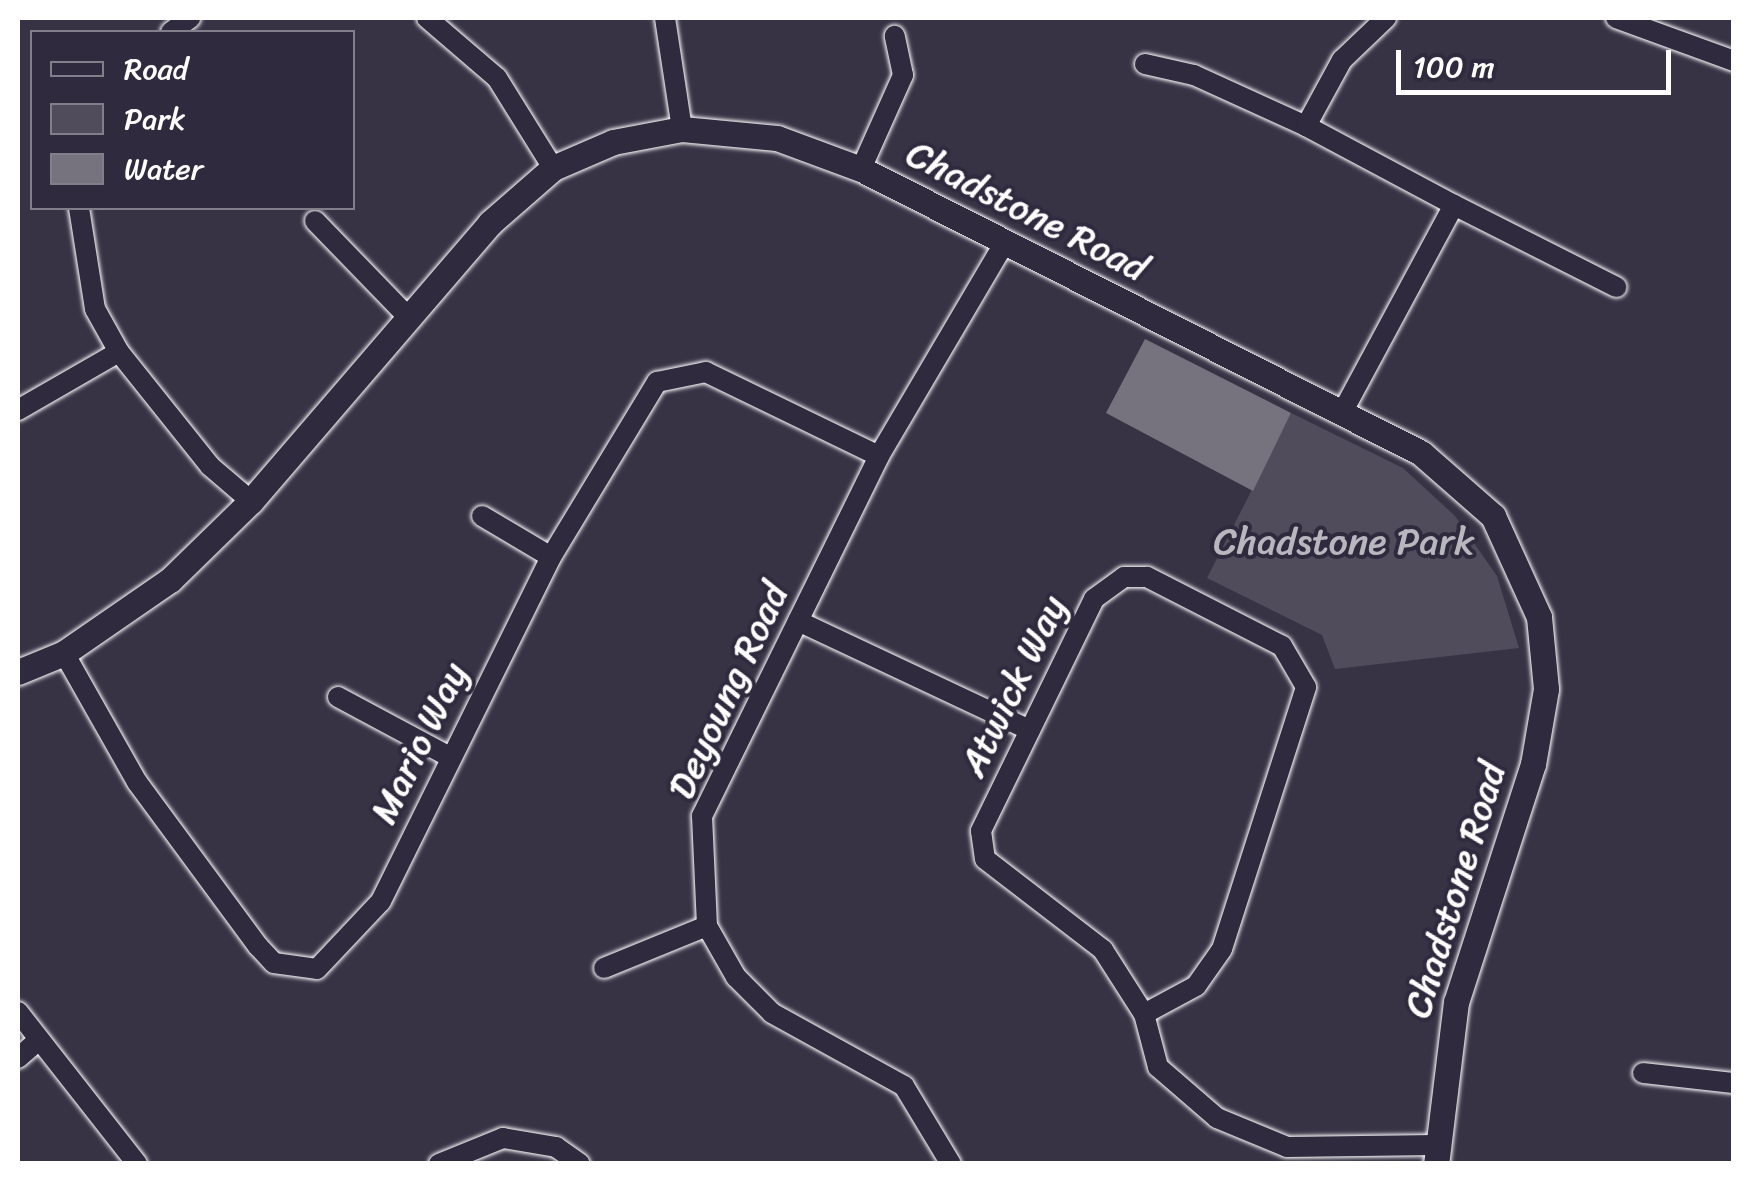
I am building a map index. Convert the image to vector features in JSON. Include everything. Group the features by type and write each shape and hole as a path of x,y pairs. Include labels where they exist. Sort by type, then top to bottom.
{"street":[{"path":"427,18 496,78 553,168"},
{"path":"666,18 682,130"},
{"path":"1306,126 1342,60 1386,18"},
{"path":"1616,18 1734,61"},
{"path":"861,169 903,76 895,36"},
{"path":"1145,64 1194,75 1306,126 1616,287"},
{"name":"Chadstone Road","path":"18,672 64,653 170,580 251,501 490,223 553,168 613,142 682,130 777,138 861,169 1421,453 1493,516 1545,653 1542,726 1456,1002 1435,1154"},
{"path":"1342,412 1454,206"},
{"path":"79,210 94,309 119,352 210,466 251,501"},
{"path":"314,221 409,318"},
{"name":"Deyoung Road","path":"951,1164 904,1086 772,1013 736,977 707,926 702,816 879,456 1005,242"},
{"path":"18,410 119,352"},
{"name":"Mario Way","path":"64,653 200,874 274,964 297,972 335,958 358,934 550,557 670,372 706,372 879,456"},
{"path":"482,516 550,557"},
{"name":"Atwick Way","path":"1144,1014 1196,986 1222,949 1301,706 1304,670 1282,646 1147,577 1124,577 1094,598 982,831 985,859 1103,950 1144,1014 1158,1068 1177,1092 1258,1140 1435,1154"},
{"path":"798,621 1030,730"},
{"path":"338,698 450,757"},
{"path":"604,968 707,926"},
{"path":"18,1012 137,1164"},
{"path":"18,1058 39,1040"},
{"path":"1643,1074 1734,1083"},
{"path":"439,1164 503,1138 556,1148 580,1164"}],"green space":[{"name":"Chadstone Park","path":"1291,413 1403,468 1455,516 1497,576 1519,648 1335,669 1322,635 1207,578"}],"water":[{"path":"1145,339 1291,413 1253,491 1106,413"}]}
